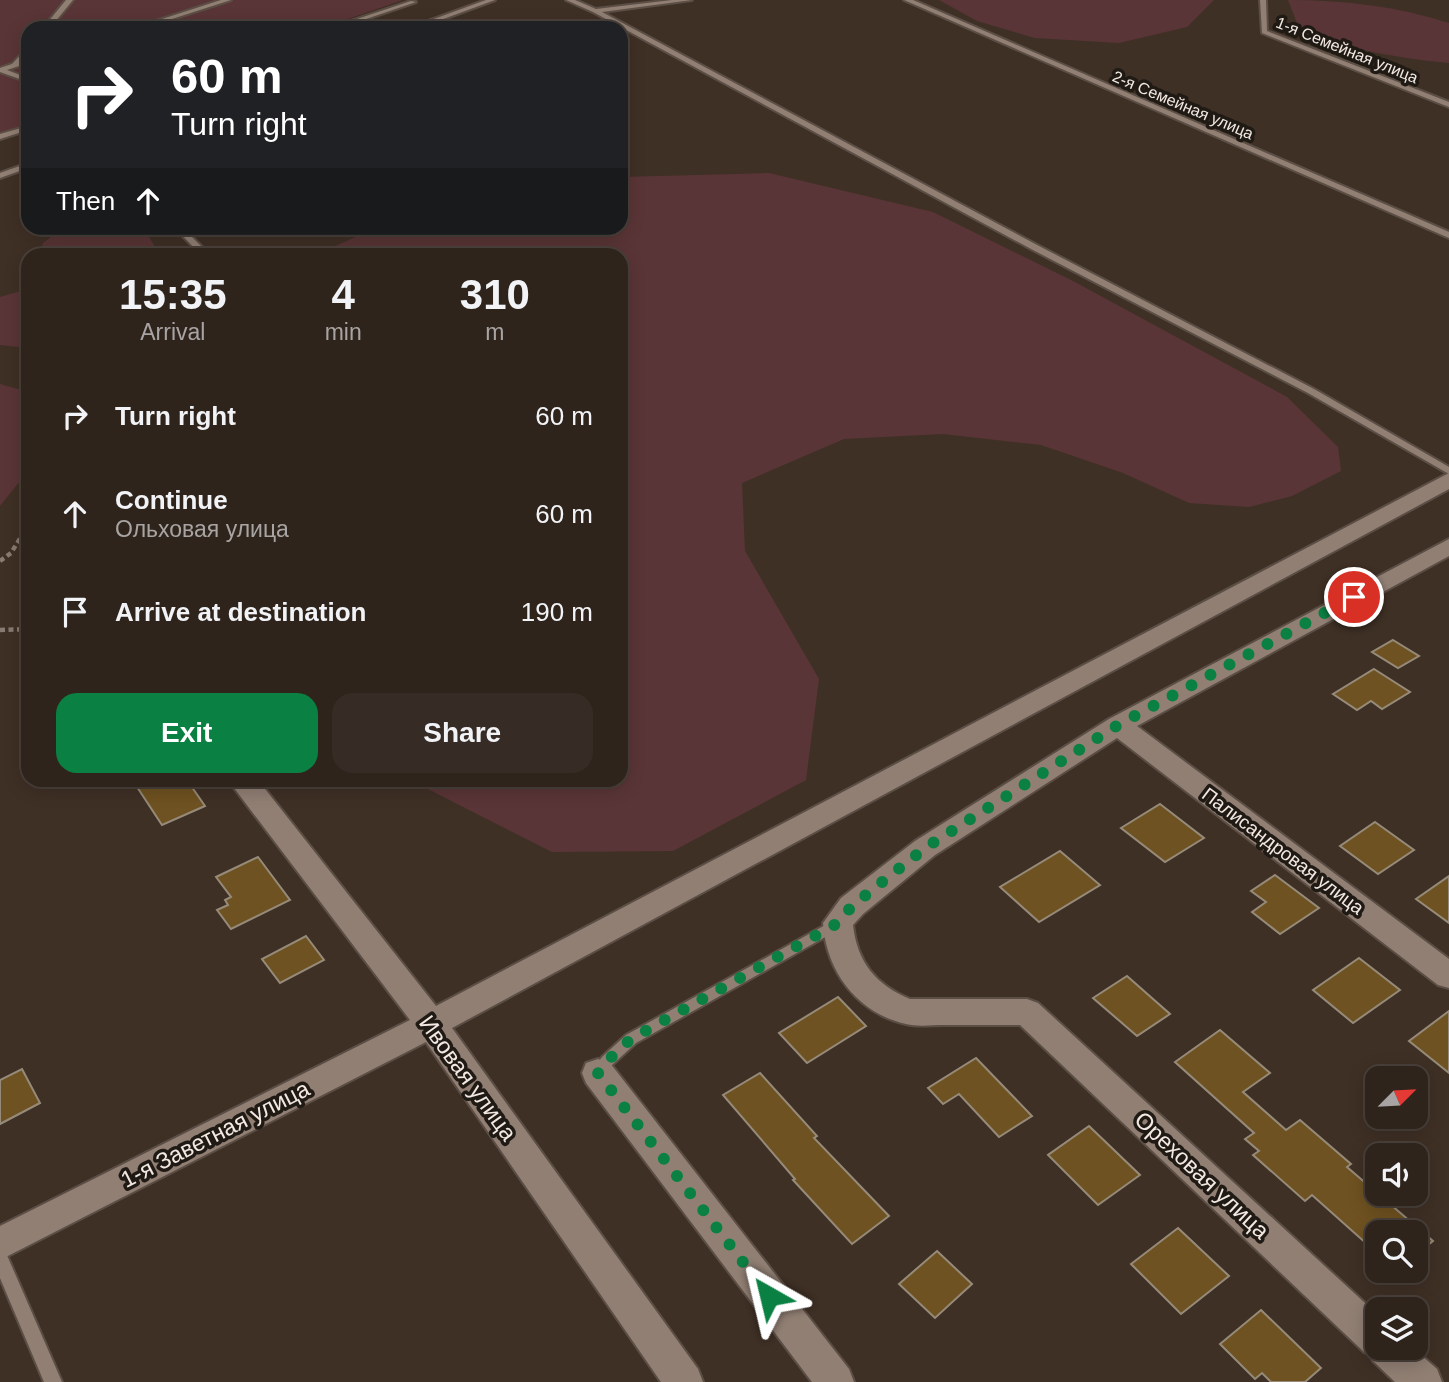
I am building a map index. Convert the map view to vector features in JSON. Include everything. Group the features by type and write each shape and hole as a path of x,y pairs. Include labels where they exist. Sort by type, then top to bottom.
{"street":[{"name":"1-я Заветная улица","path":"0,1244 431,1024 1449,480"},
{"path":"838,923 852,906 925,848 1118,725 1449,546"},
{"name":"Палисандровая улица","path":"1118,725 1449,976"},
{"name":"Ивовая улица","path":"247,787 431,1024 684,1382"},
{"name":"Ореховая улица","path":"838,923 838,943 848,967 867,991 895,1008 908,1012 1027,1012 1365,1328"},
{"path":"598,1073 835,1382"},
{"path":"1399,1360 1423,1382"}],"lane":[{"path":"52,21 69,0"},
{"path":"160,21 228,0"},
{"path":"432,21 491,0"},
{"path":"569,0 614,21"},
{"path":"595,11 689,0"},
{"name":"2-я Семейная улица","path":"907,0 1449,235"},
{"name":"1-я Семейная улица","path":"1263,0 1264,32 1449,106"},
{"path":"355,21 413,2"},
{"path":"628,29 1035,248 1311,391 1449,471"},
{"path":"13,66 21,57"},
{"path":"0,70 21,63"},
{"path":"0,70 21,78"},
{"path":"0,137 21,130"},
{"path":"0,176 21,168"},
{"path":"186,235 199,248"},
{"path":"598,1073 631,1039 838,923"},
{"path":"0,1258 53,1382"}],"path":[{"path":"0,561 10,553 21,536"},
{"path":"0,629 21,629"}],"shaded area":[{"path":"0,0 403,0 342,21 21,21 21,128 0,135"},
{"path":"939,0 1214,0 1187,27 1119,43 1035,38 977,21"},
{"path":"1288,0 1369,5 1410,12 1449,23 1449,63 1374,52 1301,33"},
{"path":"769,173 933,212 1073,281 1287,397 1338,447 1341,471 1292,496 1249,507 1189,503 1123,473 1041,445 943,434 844,439 742,483 745,551 819,679 806,780 673,851 552,852 424,787 628,787 628,248 331,248 360,235 628,235 628,177"},
{"path":"54,235 148,235 154,245 153,248 42,248 43,243"},
{"path":"21,291 21,347 0,345 0,297"},
{"path":"0,384 21,390 21,480 0,506"}],"building":[{"path":"1393,640 1419,656 1398,668 1372,652"},
{"path":"1374,669 1410,692 1382,709 1371,701 1357,710 1333,694"},
{"path":"137,787 192,787 205,806 162,825"},
{"path":"1160,804 1204,838 1165,862 1121,828"},
{"path":"1375,822 1414,850 1378,874 1340,846"},
{"path":"1060,851 1100,885 1039,922 1000,887"},
{"path":"258,857 290,900 231,929 217,910 228,905 225,900 231,897 216,877"},
{"path":"1275,875 1319,908 1280,934 1252,912 1266,902 1251,891"},
{"path":"1449,876 1449,923 1416,899"},
{"path":"306,936 324,960 280,983 262,959"},
{"path":"1359,958 1400,990 1353,1023 1313,990"},
{"path":"1127,976 1170,1014 1137,1036 1093,998"},
{"path":"838,997 866,1026 807,1063 779,1033"},
{"path":"1449,1011 1449,1073 1409,1041"},
{"path":"1220,1030 1270,1073 1243,1092 1286,1130 1300,1120 1351,1164 1347,1167 1365,1182 1365,1206 1392,1206 1409,1220 1365,1220 1365,1242 1312,1195 1305,1201 1253,1155 1259,1151 1245,1139 1254,1133 1175,1062"},
{"path":"976,1058 1032,1116 999,1137 959,1094 943,1104 928,1088"},
{"path":"22,1069 40,1103 0,1124 0,1080"},
{"path":"760,1073 817,1136 814,1138 889,1216 852,1244 793,1180 795,1179 723,1095"},
{"path":"1089,1126 1140,1175 1098,1205 1048,1155"},
{"path":"1178,1228 1229,1276 1181,1314 1131,1264"},
{"path":"937,1251 972,1284 935,1318 899,1284"},
{"path":"1261,1310 1321,1368 1305,1382 1271,1382 1262,1373 1255,1379 1220,1344"}],"route":[{"path":"769,1296 598,1073 607,1061 631,1039 838,923 852,906 925,848 1118,725 1354,597"}]}
